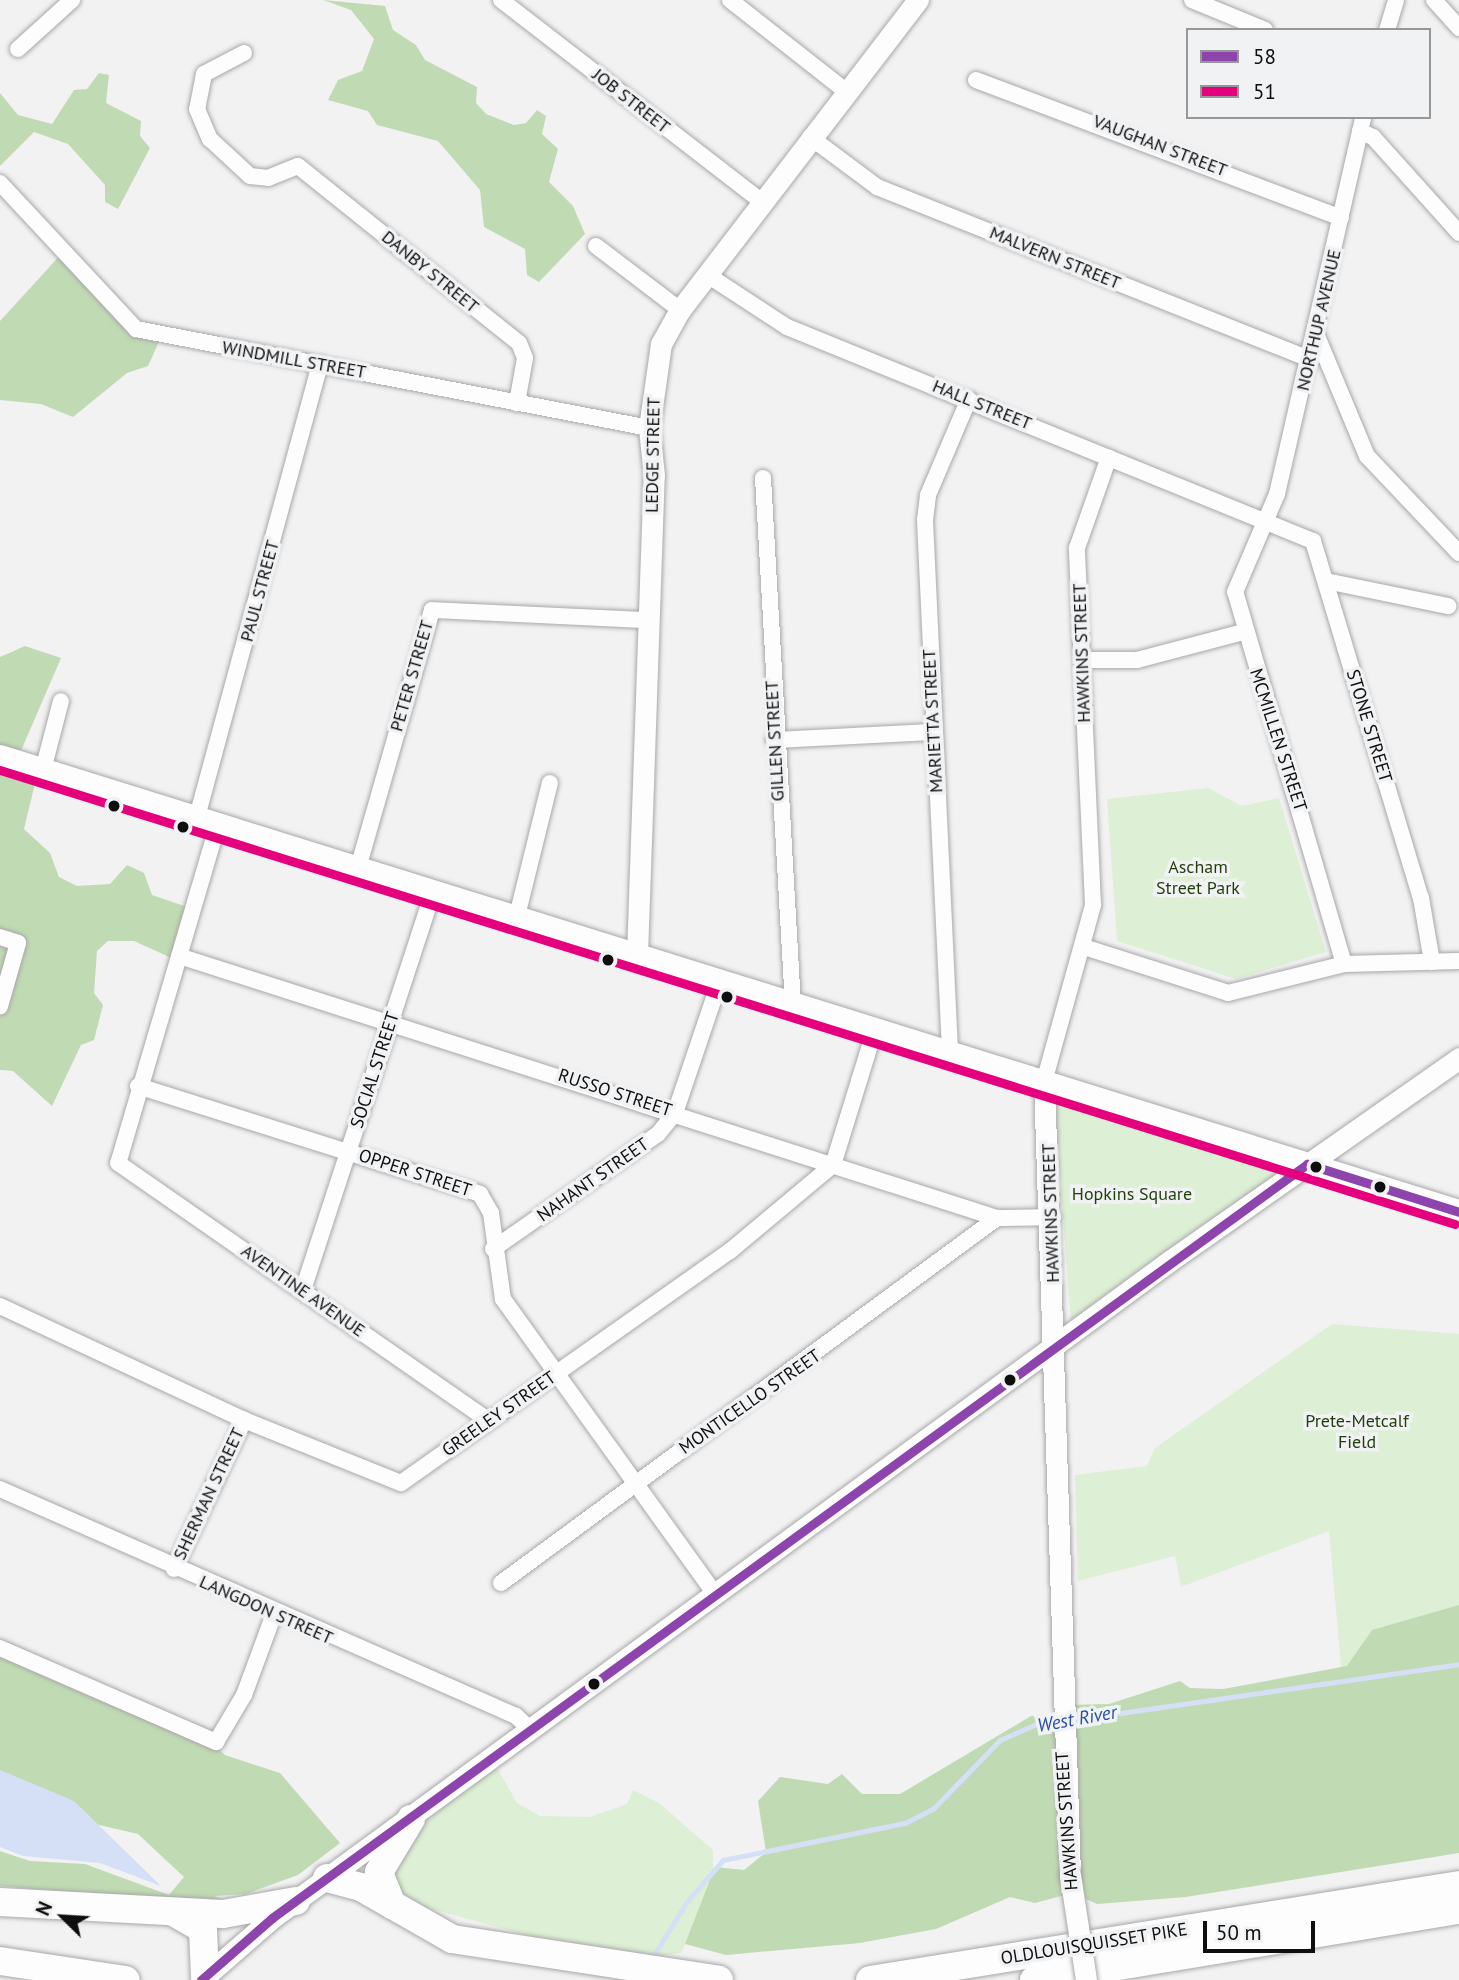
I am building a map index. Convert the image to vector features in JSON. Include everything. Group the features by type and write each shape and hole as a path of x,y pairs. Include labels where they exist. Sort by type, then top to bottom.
{"highway":[{"path":"392,1905 379,1872 411,1819"},
{"path":"327,1878 392,1905 452,1939 491,1948 719,1980"},
{"name":"OLDLOUISQUISSET PIKE","path":"870,1980 1459,1885"},
{"path":"0,1902 223,1914 296,1901"},
{"path":"1034,1980 1459,1910"},
{"path":"174,1913 203,1929 203,1978"},
{"path":"0,1961 126,1980"}],"main road":[{"path":"0,757 434,890 1459,1212"}],"street":[{"path":"18,50 72,0"},
{"name":"JOB STREET","path":"501,0 762,202"},
{"path":"730,0 848,92"},
{"name":"LEDGE STREET","path":"637,955 646,620 654,475 649,428 661,344 680,310 706,274 918,0"},
{"path":"1192,0 1260,28"},
{"path":"1388,28 1396,0"},
{"path":"1434,0 1459,28"},
{"name":"DANBY STREET","path":"244,53 204,74 197,109 203,127 250,176 268,178 291,164 519,343 525,358 517,403"},
{"name":"VAUGHAN STREET","path":"976,80 1341,218"},
{"path":"1361,124 1459,233"},
{"name":"NORTHUP AVENUE","path":"1266,520 1317,336 1361,124"},
{"name":"MALVERN STREET","path":"810,137 877,187 1311,360"},
{"name":"WINDMILL STREET","path":"0,183 130,326 649,428"},
{"path":"596,246 680,310"},
{"name":"HALL STREET","path":"706,274 787,327 1266,520"},
{"path":"1317,336 1367,456 1459,553"},
{"name":"PAUL STREET","path":"118,1163 138,1086 178,956 207,820 320,364"},
{"name":"MARIETTA STREET","path":"950,1051 933,732 925,505 969,399"},
{"name":"HAWKINS STREET","path":"1086,1980 1070,1875 1061,1721 1053,1217 1044,1082 1084,947 1093,905 1079,537 1109,457"},
{"name":"GILLEN STREET","path":"763,478 774,740 793,1004"},
{"name":"STONE STREET","path":"1266,520 1313,541 1421,898 1432,962"},
{"name":"MCMILLEN STREET","path":"1266,520 1235,592 1244,632 1344,964"},
{"path":"1326,581 1448,606"},
{"name":"PETER STREET","path":"358,867 432,610 646,620"},
{"path":"1082,660 1137,660 1244,632"},
{"path":"43,770 61,701"},
{"path":"774,740 933,732"},
{"path":"517,916 551,783"},
{"name":"SOCIAL STREET","path":"303,1290 434,890"},
{"path":"0,937 18,943 0,1006"},
{"path":"1084,947 1228,993 1344,964 1459,961"},
{"name":"RUSSO STREET","path":"178,956 997,1218 1053,1217"},
{"name":"NAHANT STREET","path":"493,1249 658,1135 675,1113 720,981"},
{"path":"833,1165 875,1029"},
{"path":"203,1978 327,1878 1307,1164 1459,1058"},
{"name":"OPPER STREET","path":"138,1086 480,1194 491,1213 493,1249 503,1299 715,1594"},
{"name":"AVENTINE AVENUE","path":"118,1163 488,1420"},
{"name":"GREELEY STREET","path":"0,1306 244,1420 393,1484 730,1251 833,1165"},
{"name":"MONTICELLO STREET","path":"501,1583 636,1482 836,1343 997,1218"},
{"name":"SHERMAN STREET","path":"174,1569 244,1420"},
{"name":"LANGDON STREET","path":"0,1489 274,1614 516,1716 531,1730"},
{"path":"0,1648 206,1741 220,1741 274,1614"}],"green space":[{"path":"323,0 385,6 393,30 416,45 425,60 477,87 476,103 486,114 514,125 526,123 537,110 546,116 542,134 558,149 549,182 573,206 585,234 539,282 527,275 525,249 484,227 480,190 438,141 377,125 368,111 328,100 338,80 362,71 374,39 351,10"},
{"path":"99,73 109,75 106,103 141,121 140,136 150,148 118,209 105,202 105,185 68,144 34,132 0,166 0,93 18,115 52,124 74,90 87,89"},
{"path":"64,251 132,326 162,335 148,366 127,373 73,417 41,404 0,400 0,321"},
{"path":"25,646 61,658 17,760 38,771 24,829 50,853 59,877 77,886 110,884 127,865 144,873 152,895 193,909 176,960 134,941 108,941 97,951 94,993 103,1005 94,1040 81,1045 52,1106 13,1071 0,1070 0,657"},
{"name":"Ascham Street Park","path":"1208,788 1242,806 1279,798 1326,952 1236,979 1117,941 1107,799"},
{"name":"Hopkins Square","path":"1054,1096 1289,1171 1071,1324"},
{"name":"Prete-Metcalf Field","path":"1332,1324 1459,1334 1459,1686 1345,1710 1329,1531 1181,1587 1175,1556 1078,1581 1075,1475 1147,1466 1155,1448"},
{"path":"1459,1605 1459,1853 1186,1897 1097,1904 1072,1893 1035,1903 1010,1897 936,1929 860,1943 726,1955 685,1944 715,1867 744,1870 766,1852 758,1801 780,1777 828,1784 842,1774 862,1794 900,1794 1031,1716 1063,1716 1067,1705 1109,1704 1180,1681 1190,1688 1223,1689 1347,1666 1372,1630"},
{"path":"0,1647 210,1741 225,1755 280,1773 340,1843 298,1875 246,1894 214,1896 222,1899 176,1902 0,1886 0,1851 30,1861 85,1864 169,1895 184,1877 138,1834 95,1824 0,1779"},
{"path":"495,1764 517,1803 540,1816 590,1817 627,1804 633,1790 659,1803 713,1850 713,1887 681,1953 644,1959 566,1946 399,1900 376,1865 394,1840"}],"water":[{"path":"0,1770 74,1801 161,1886 100,1863 23,1856 0,1847"}],"waterway":[{"name":"West River","path":"1072,1720 1459,1664"},
{"name":"West River","path":"654,1955 686,1903 723,1860 905,1823 933,1809 1000,1740 1041,1722 1060,1721"}],"transit line":[{"name":"51","path":"0,770 1455,1224"},
{"name":"58","path":"1307,1164 1459,1212"},
{"name":"58","path":"201,1980 272,1918 1307,1164"}]}
